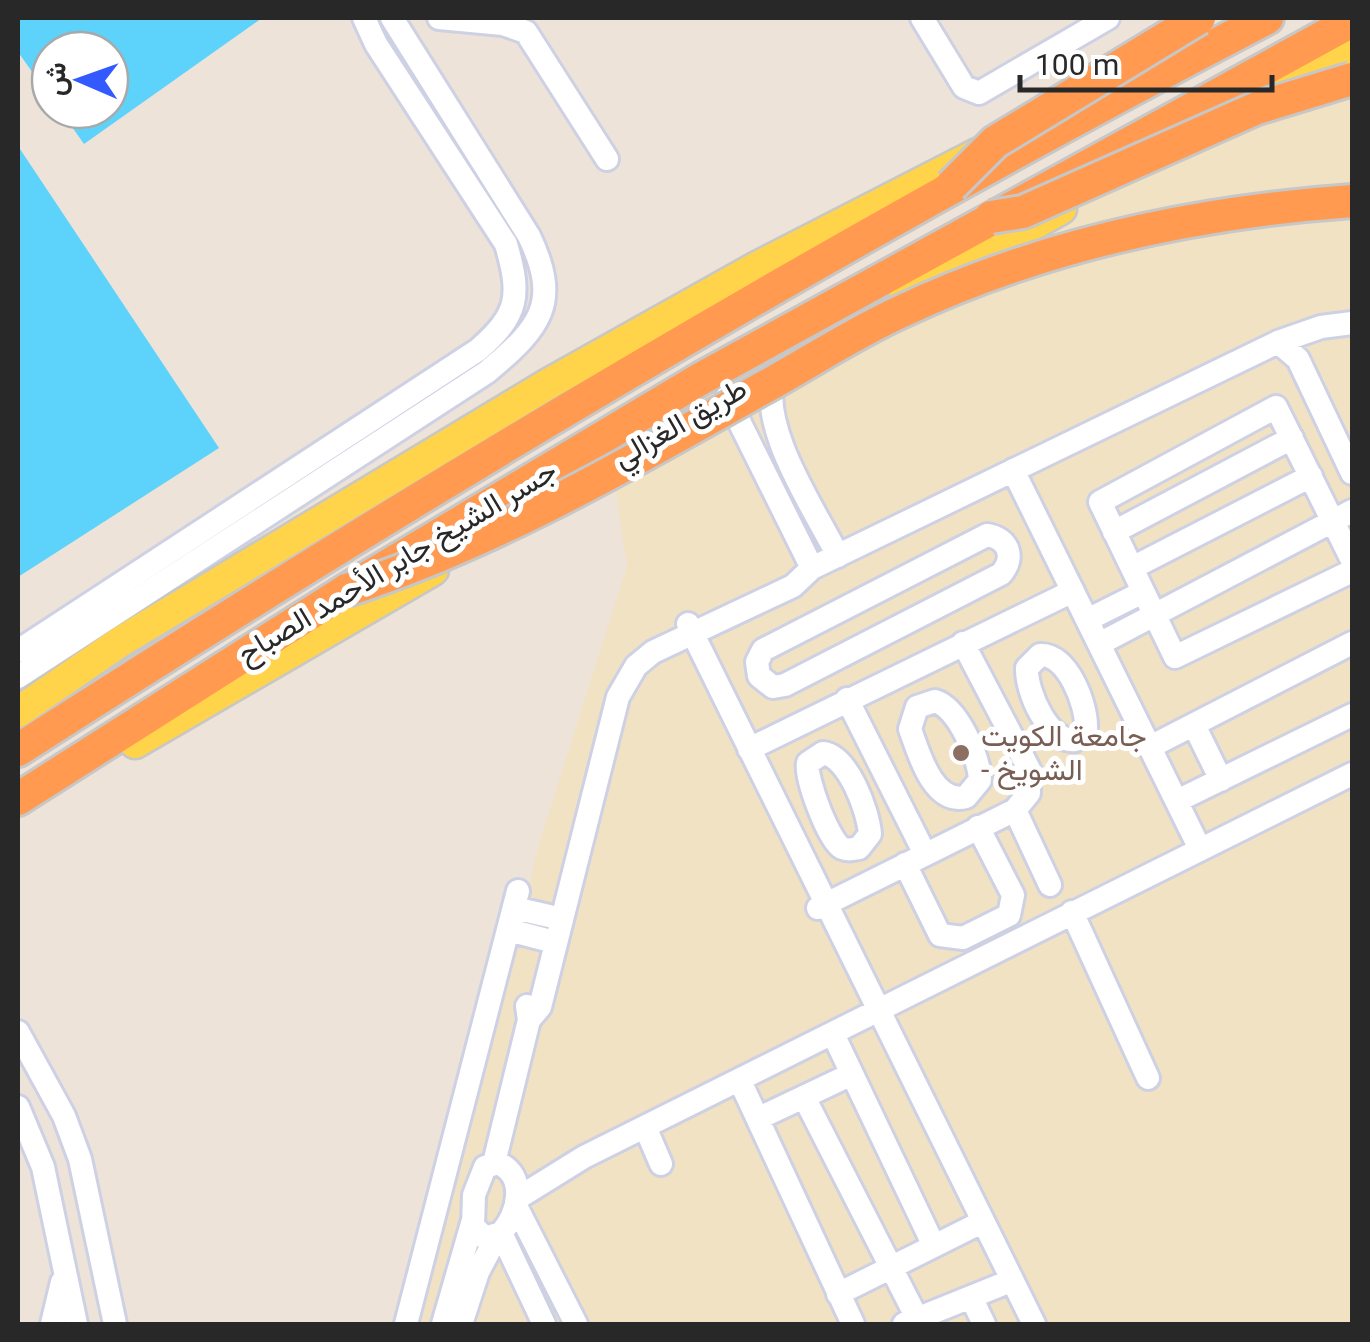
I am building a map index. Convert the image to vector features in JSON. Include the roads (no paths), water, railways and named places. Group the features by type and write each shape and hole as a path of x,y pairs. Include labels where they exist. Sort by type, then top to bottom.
{"highway":[{"path":"951,186 996,142 1199,18"},
{"path":"951,186 1267,18"},
{"path":"991,216 1352,21"},
{"path":"991,216 1024,212 1287,96 1352,79"},
{"name":"جسر الشيخ جابر الأحمد الصباح","path":"18,750 350,536 638,364 951,186"},
{"path":"347,590 411,569 642,456 898,312 996,271 1108,238 1229,212 1352,201"},
{"name":"جسر الشيخ جابر الأحمد الصباح","path":"18,799 347,590 702,378 991,216"}],"main road":[{"path":"18,712 120,642 658,321 1236,18"},
{"name":"طريق الغزالي","path":"18,815 776,367 1352,48"}],"street":[{"path":"18,651 478,350 503,328 513,310 516,279 506,244 376,44 364,18"},
{"path":"18,678 488,372 536,324 547,296 545,270 529,236 392,18"},
{"path":"439,18 513,22 538,46 607,159"},
{"path":"922,18 964,87 979,94 1108,18"},
{"path":"529,1020 527,1002 610,684 633,653 793,586 810,569 1278,342 1321,327 1352,322"},
{"path":"1132,568 1316,486 1352,476 1298,358 1278,342"},
{"path":"776,367 768,400 777,433 838,556"},
{"path":"727,397 810,569"},
{"path":"1352,560 1343,516 1316,486 1276,407 1100,502 1174,658 1352,571"},
{"path":"1114,532 1292,438"},
{"path":"1013,470 1200,849"},
{"path":"1099,644 1343,516"},
{"path":"980,536 994,536 1006,544 1009,563 1001,574 888,632 780,687 763,681 757,670 759,655 770,646 980,536"},
{"path":"750,749 1073,591"},
{"path":"1087,620 1143,592"},
{"path":"684,632 750,749 822,906"},
{"path":"684,632 1034,1324"},
{"path":"576,1324 500,1164 529,1020 542,1000 618,697 644,658 684,632"},
{"path":"888,632 908,669"},
{"path":"1150,747 1352,643"},
{"path":"822,906 1014,810 1029,793 1028,770 963,644"},
{"path":"846,699 894,794 936,932 946,938 963,938 1009,915 1013,895 978,827"},
{"path":"1001,720 1038,702"},
{"path":"1177,802 1352,716"},
{"path":"1194,724 1221,780"},
{"path":"875,756 914,739"},
{"path":"443,1324 485,1167 500,1164 542,1168 584,1157 646,1129 1352,774"},
{"path":"862,808 894,794"},
{"path":"1014,810 1029,865 1050,885"},
{"path":"406,1324 513,910 546,927"},
{"path":"1072,912 1148,1078"},
{"path":"875,1013 1022,1324"},
{"path":"18,1032 64,1116 80,1158 115,1324"},
{"path":"834,1034 934,1246"},
{"path":"475,1056 518,1066"},
{"path":"759,1118 852,1074"},
{"path":"740,1081 853,1324"},
{"path":"804,1098 892,1266 914,1323 1002,1284"},
{"path":"18,1107 42,1167 76,1324"},
{"path":"646,1129 661,1164"},
{"path":"461,1324 478,1272 517,1203 584,1157"},
{"path":"53,1215 90,1207"},
{"path":"472,1220 480,1235 499,1234"},
{"path":"838,1294 974,1226"},
{"path":"499,1234 544,1324"},
{"path":"52,1324 64,1269"},
{"path":"970,1297 984,1324"}],"water":[{"path":"18,18 262,18 130,111 130,30 30,30 30,69 18,52"},
{"path":"74,130 104,130 84,144"},
{"path":"18,146 219,448 18,577"}],"place":[{"name":"جامعة الكويت - الشويخ","path":"961,753"}]}
